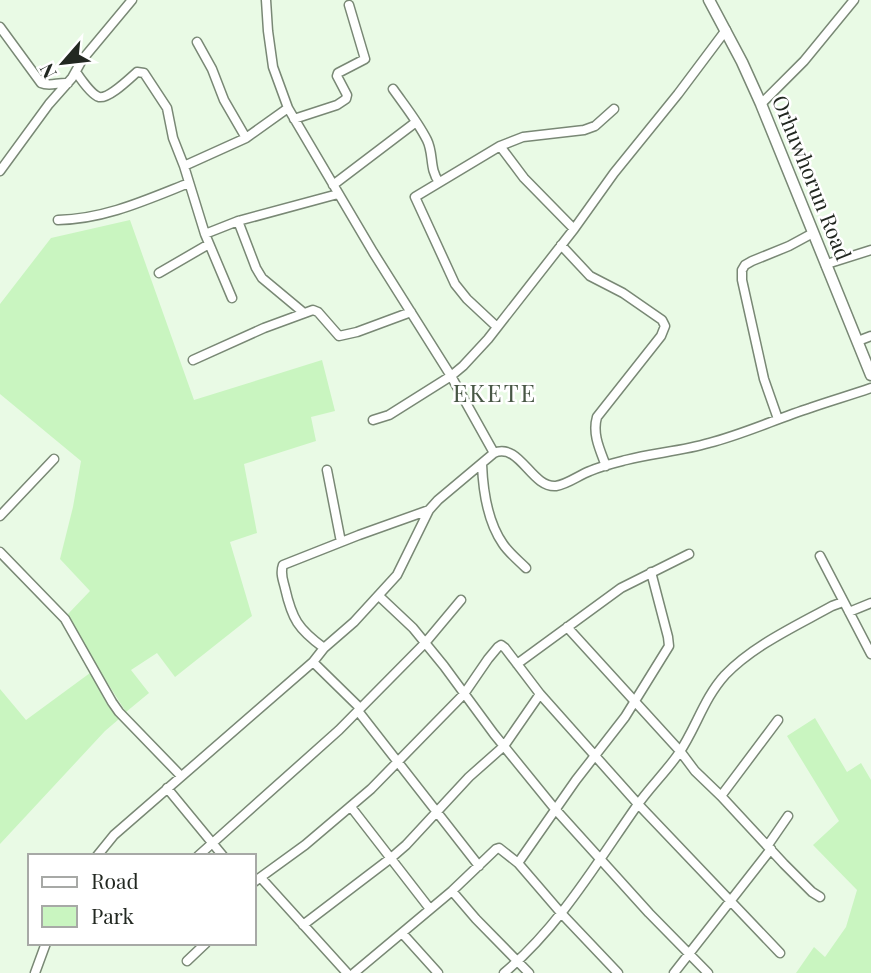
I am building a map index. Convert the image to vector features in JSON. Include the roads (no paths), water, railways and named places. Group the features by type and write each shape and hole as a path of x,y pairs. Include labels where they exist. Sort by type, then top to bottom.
{"street":[{"path":"0,170 68,83 82,60 132,0"},
{"path":"266,0 273,67 288,108 451,376 494,453"},
{"name":"Orhuwhorun Road","path":"709,0 761,104 871,375"},
{"path":"761,104 804,61 855,0"},
{"path":"294,119 337,105 346,99 347,95 338,73 365,59 349,5"},
{"path":"0,27 41,83 47,86 59,82 68,83"},
{"path":"373,420 397,410 451,376 488,339 726,30"},
{"path":"197,42 212,69 224,100 246,138"},
{"path":"76,72 98,97 120,88 138,72 144,73 167,108 173,138 205,233 232,298"},
{"path":"393,89 427,141 431,151 432,169 439,182"},
{"path":"184,166 246,138 288,108"},
{"path":"497,327 455,284 415,198 500,146 523,137 584,130 595,126 614,109"},
{"path":"333,185 416,122"},
{"path":"500,146 524,178 574,229"},
{"path":"58,220 77,220 106,214 189,183"},
{"path":"205,233 238,221 338,194"},
{"path":"238,221 262,278 304,313"},
{"path":"778,419 764,379 742,270 752,261 813,233"},
{"path":"159,273 209,244"},
{"path":"561,246 590,276 623,293 662,320 665,326 661,337 597,417 594,426 606,466"},
{"path":"826,266 871,250"},
{"path":"193,360 264,328 316,310 339,336 411,313"},
{"path":"858,341 871,336"},
{"path":"99,854 114,835 313,662 324,648 354,622 397,575 429,510 494,453 499,451 511,454 546,485 557,486 589,471 636,457 686,449 737,435 871,388"},
{"path":"0,516 54,458"},
{"path":"482,464 485,500 496,532 504,546 526,568"},
{"path":"327,470 341,542"},
{"path":"324,648 299,627 288,604 281,571 283,565 429,510"},
{"path":"0,552 65,619 112,702 181,776"},
{"path":"517,664 621,588 689,554"},
{"path":"820,556 871,654"},
{"path":"518,863 576,780 625,717 669,643 652,572"},
{"path":"379,596 413,628 555,809 649,913 708,973"},
{"path":"200,854 359,710 425,643 461,600"},
{"path":"504,973 561,913 638,804 680,751 710,694 725,676 770,641 843,602"},
{"path":"849,612 871,603"},
{"path":"567,627 687,762 784,864 820,897"},
{"path":"346,973 303,925 257,880 305,845 371,789 464,694 488,659 502,645 540,694 638,804 780,953"},
{"path":"313,662 359,710 479,866"},
{"path":"303,925 391,859 424,827 469,777 504,746 540,694"},
{"path":"721,796 778,720"},
{"path":"167,788 221,854"},
{"path":"351,807 429,909"},
{"path":"674,973 731,903 788,816"},
{"path":"354,973 499,849 518,863 618,973"},
{"path":"452,891 529,973"},
{"path":"402,933 439,973"},
{"path":"35,973 45,945"},
{"path":"187,961 204,945"}],"district":[{"name":"EKETE","path":"495,394"}]}
